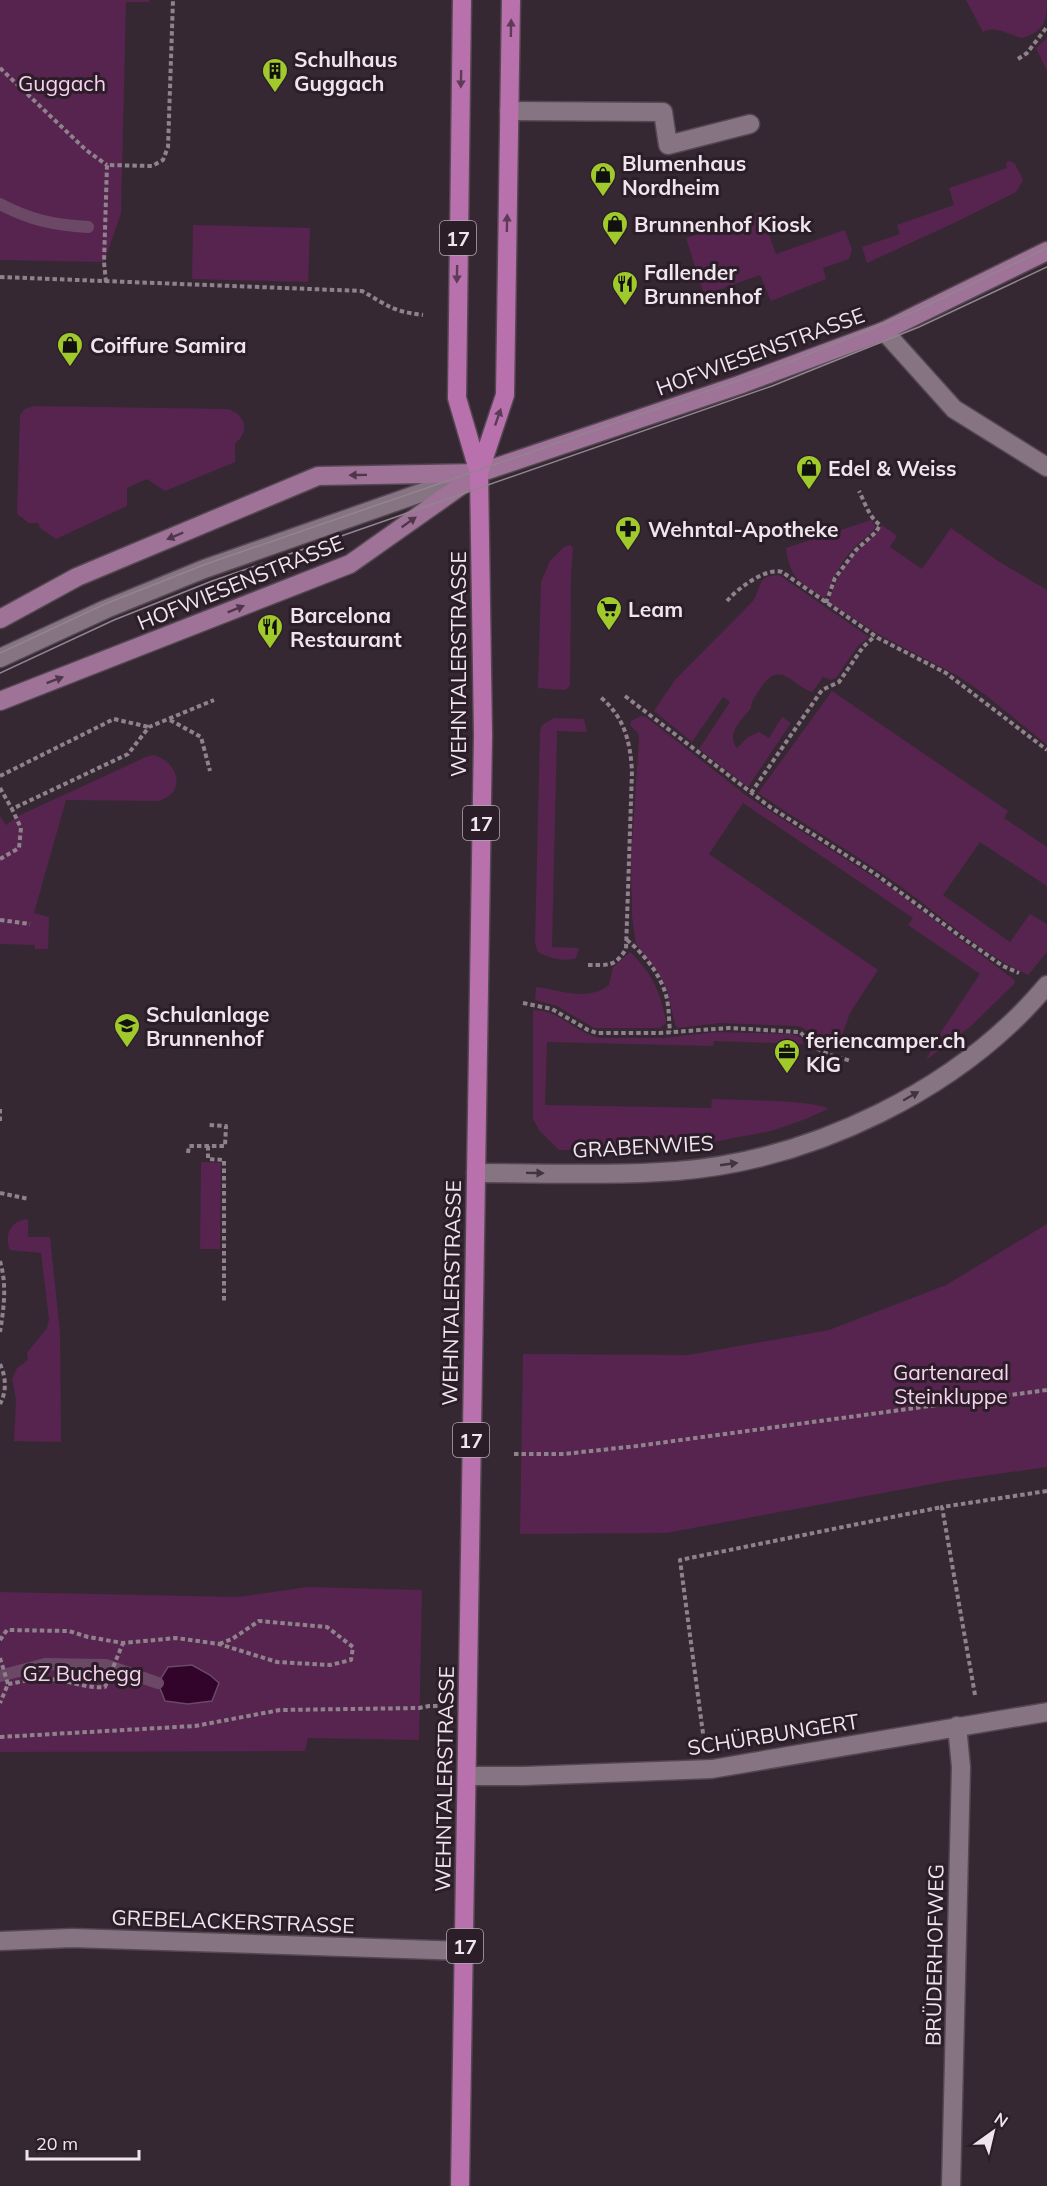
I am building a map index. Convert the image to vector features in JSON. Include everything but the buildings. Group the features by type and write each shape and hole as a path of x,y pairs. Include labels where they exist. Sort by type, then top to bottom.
{"main road":[{"name":"WEHNTALERSTRASSE","path":"460,2186 483,735 479,473 457,398 462,0"},
{"name":"WEHNTALERSTRASSE","path":"479,473 505,395 511,0"}],"street":[{"path":"509,111 663,112 669,145 750,124"},
{"name":"HOFWIESENSTRASSE","path":"0,658 106,609 204,569 739,385 884,331 1047,251"},
{"path":"884,331 954,409 1047,467"},
{"name":"HOFWIESENSTRASSE","path":"0,619 77,577 318,476 479,473"},
{"name":"HOFWIESENSTRASSE","path":"0,701 350,564 479,473"},
{"name":"GRABENWIES","path":"476,1173 612,1174 678,1171 740,1162 802,1145 867,1120 914,1094 965,1061 1009,1024 1047,985"},
{"name":"SCHÜRBUNGERT","path":"467,1776 712,1769 1047,1712"},
{"name":"BRÜDERHOFWEG","path":"951,2186 961,1767 957,1726"},
{"name":"GREBELACKERSTRASSE","path":"0,1941 72,1938 465,1951"}],"path":[{"path":"0,68 86,150 107,165 152,165 163,160 168,147 173,0"},
{"path":"1018,59 1027,53 1047,27"},
{"path":"106,282 104,262 107,165"},
{"path":"0,277 362,291 400,312 423,315"},
{"path":"826,603 835,578 856,550 876,532 880,525 867,509 860,491"},
{"path":"727,601 756,578 776,570 782,572 875,636 946,673 1047,750"},
{"path":"751,793 822,690 839,682 863,647 875,636"},
{"path":"588,965 616,963 626,949 632,771 630,746 623,726 609,704 599,696"},
{"path":"625,696 751,793 874,873 1003,966 1026,976"},
{"path":"12,809 128,754 149,727 214,700"},
{"path":"0,776 114,719 149,727"},
{"path":"170,719 201,737 210,771"},
{"path":"0,788 21,828 19,848 0,859"},
{"path":"0,920 30,924"},
{"path":"626,939 637,948 662,983 670,1032"},
{"path":"523,1004 552,1009 597,1033 729,1028 800,1032 816,1048 851,1061"},
{"path":"0,1109 0,1122"},
{"path":"188,1153 189,1146 225,1146 226,1126 209,1125"},
{"path":"208,1146 208,1159 224,1160 224,1301"},
{"path":"0,1193 29,1199"},
{"path":"0,1262 5,1284 0,1332"},
{"path":"0,1364 5,1383 4,1396 0,1404"},
{"path":"514,1454 564,1454 627,1447 1047,1390"},
{"path":"704,1744 680,1560 942,1507 1047,1491"},
{"path":"942,1507 975,1695"},
{"path":"0,1640 7,1630 69,1631 123,1643 176,1638 219,1644 277,1662 330,1665 351,1660 353,1647 327,1627 259,1622 232,1639 219,1644"},
{"path":"8,1684 46,1678 93,1688 105,1687 123,1643"},
{"path":"0,1658 8,1684 0,1703"},
{"path":"0,1737 195,1726 280,1710 440,1706"}],"green space":[{"name":"Guggach","path":"0,0 149,0 149,2 126,2 121,213 104,262 0,260"},
{"path":"966,0 1047,0 1045,20 1040,29 1022,38 997,30 983,32"},
{"path":"1047,38 1047,71 1036,48"},
{"path":"1010,161 1015,164 1023,180 1016,192 867,263 862,247 900,234 897,225 954,205 949,188 1007,168 1006,162"},
{"path":"761,212 776,254 845,230 852,250 849,259 823,268 826,279 771,301 760,275 704,295 686,238"},
{"path":"193,225 310,228 308,282 192,279"},
{"path":"34,406 228,409 239,415 244,429 235,444 235,462 165,491 147,479 127,488 127,506 56,539 40,528 38,523 29,523 17,514 20,415 25,409"},
{"path":"871,520 876,527 844,560 825,599 798,579 790,567 786,548"},
{"path":"882,525 897,536 890,547 922,569 951,528 998,561 1047,590 1047,745 987,696 958,676 880,635 829,603 833,588 844,567"},
{"path":"570,545 573,548 570,686 565,690 538,688 541,582 550,561 564,547"},
{"path":"779,575 869,637 857,647 836,678 831,680 823,677 812,692 780,675 768,679 762,686 753,699 751,708 736,727 733,738 737,748 748,737 759,732 769,738 782,717 791,723 748,787 699,749 730,702 723,697 692,742 654,711 675,680 753,601 763,579"},
{"path":"832,691 1008,811 1004,818 1047,847 1047,886 980,842 943,895 1010,942 1030,914 1047,924 1047,952 1028,975 994,956 883,874 758,793"},
{"path":"641,716 646,717 748,797 891,888 1012,978 1015,981 1014,984 971,1026 926,1060 943,1029 980,974 908,925 913,918 743,803 709,854 878,970 850,1013 841,1038 834,1045 818,1043 807,1031 797,1026 720,1023 678,1028 675,1025 667,990 658,972 636,944 632,916 631,859 639,738 638,733 630,725 631,721"},
{"path":"554,718 584,719 587,732 557,731 552,947 579,948 576,958 566,960 551,958 538,952 535,943 540,733 542,725"},
{"path":"154,755 163,759 174,771 176,785 168,797 159,801 66,800 34,913 49,917 48,949 35,949 35,945 0,944 0,816 6,825 18,816"},
{"path":"630,952 644,967 658,992 666,1021 660,1028 594,1028 557,1006 535,1000 536,987 574,994 601,990 609,985 613,967"},
{"path":"533,1010 551,1014 583,1032 600,1038 664,1038 715,1032 792,1034 800,1037 803,1042 803,1044 714,1041 713,1046 547,1042 545,1105 711,1108 712,1099 792,1102 828,1109 771,1131 692,1146 658,1150 559,1150 539,1130 533,1119"},
{"path":"201,1162 221,1163 220,1249 200,1249"},
{"path":"28,1219 28,1237 50,1237 60,1333 61,1442 14,1441 16,1400 12,1379 17,1368 28,1360 27,1353 47,1328 49,1319 41,1253 10,1250 8,1244 8,1233 13,1225"},
{"name":"Gartenareal Steinkluppe","path":"1047,1224 1047,1467 948,1481 666,1533 520,1534 523,1354 688,1355 829,1330 946,1285"},
{"name":"GZ Buchegg","path":"308,1587 422,1590 419,1740 308,1738 305,1751 0,1752 0,1592 238,1597"}],"shaded area":[{"path":"192,1665 219,1683 212,1701 188,1704 165,1701 158,1683 168,1667"}],"waterway":[{"path":"0,204 42,221 88,227"},
{"path":"0,1676 45,1664 106,1665 158,1683"}],"tram line":[{"path":"0,653 105,604 206,564 769,370 911,313 1047,248"},
{"path":"0,673 114,620 212,581 772,386 919,327 1047,267"}],"place":[{"name":"Schulhaus Guggach","path":"275,94"},
{"name":"Blumenhaus Nordheim","path":"603,198"},
{"name":"Brunnenhof Kiosk","path":"615,247"},
{"name":"Fallender Brunnenhof","path":"625,307"},
{"name":"Coiffure Samira","path":"70,368"},
{"name":"Edel & Weiss","path":"809,491"},
{"name":"Wehntal-Apotheke","path":"628,552"},
{"name":"Leam","path":"609,632"},
{"name":"Barcelona Restaurant","path":"270,650"},
{"name":"Schulanlage Brunnenhof","path":"127,1049"},
{"name":"feriencamper.ch KlG","path":"787,1075"}]}
